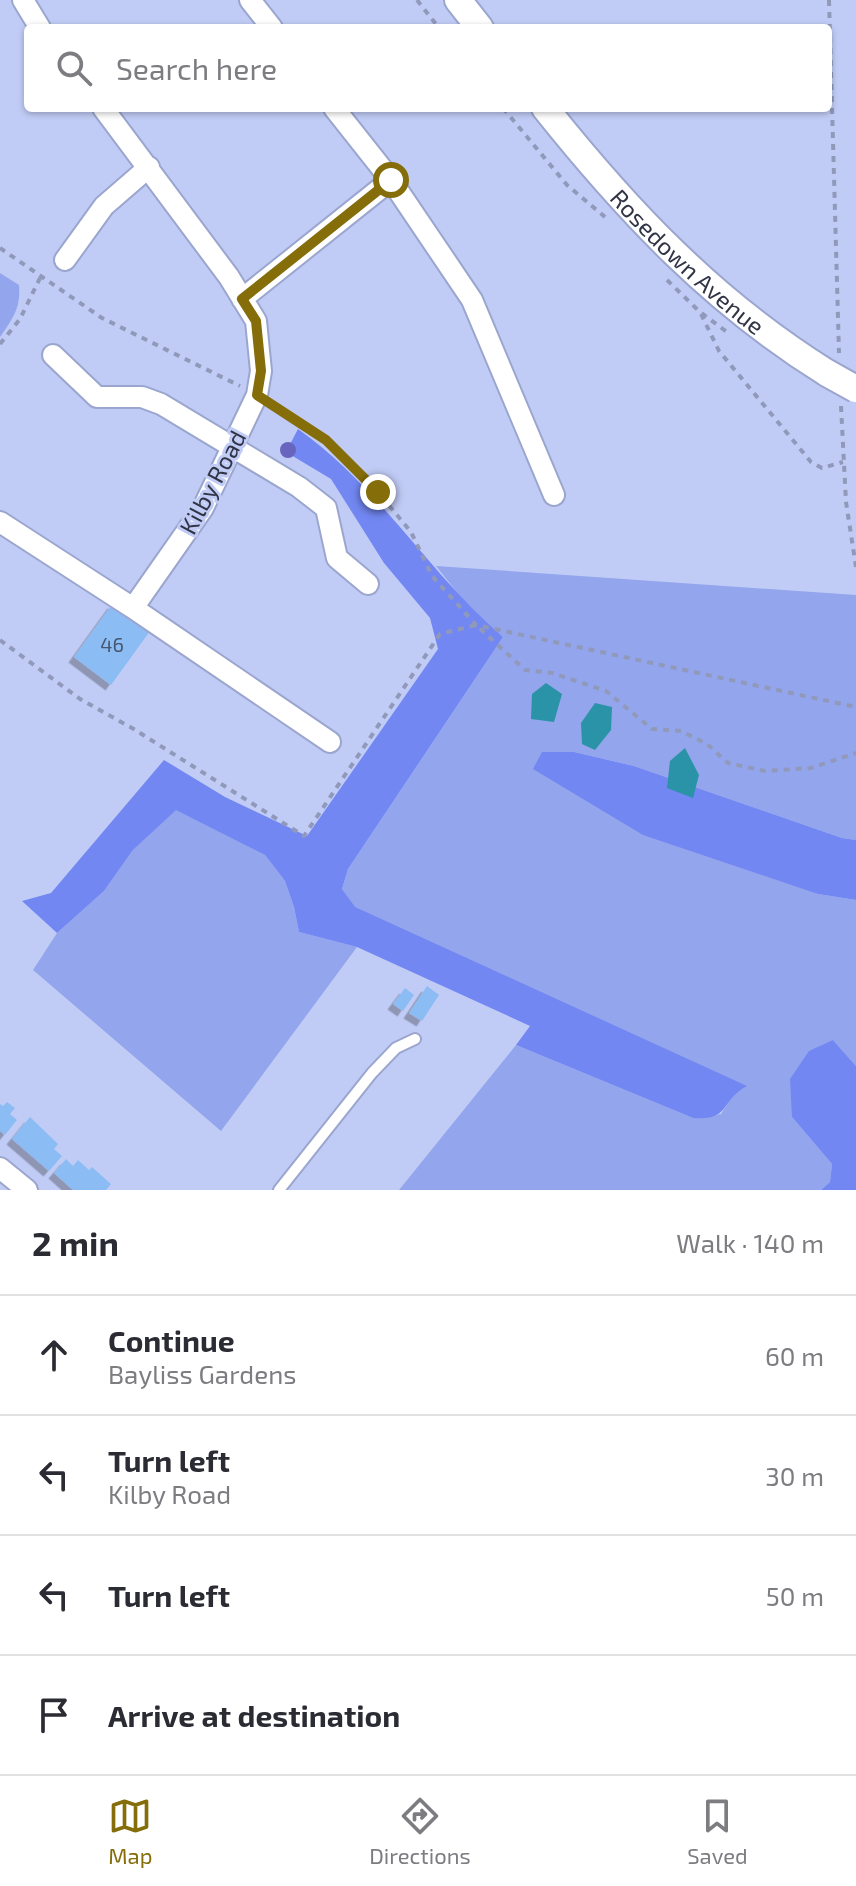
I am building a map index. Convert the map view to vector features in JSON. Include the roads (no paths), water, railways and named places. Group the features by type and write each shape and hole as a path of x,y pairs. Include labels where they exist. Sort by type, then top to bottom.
{"street":[{"path":"23,0 38,24"},
{"path":"250,0 269,24"},
{"path":"458,0 477,24"},
{"name":"Kilby Road","path":"106,112 149,167 256,321 261,371 257,395 203,508 133,608"},
{"path":"337,112 391,180 472,300 554,495"},
{"name":"Rosedown Avenue","path":"548,112 614,191 681,262 754,324 833,368 849,397"},
{"path":"65,260 104,206 149,167"},
{"path":"242,299 391,180"},
{"path":"53,355 97,397 142,397 161,404 299,487 326,508 337,558 368,584"},
{"path":"0,522 330,742"},
{"path":"0,1168 27,1190"}],"lane":[{"path":"279,1190 372,1073 396,1048 415,1039"}]}
